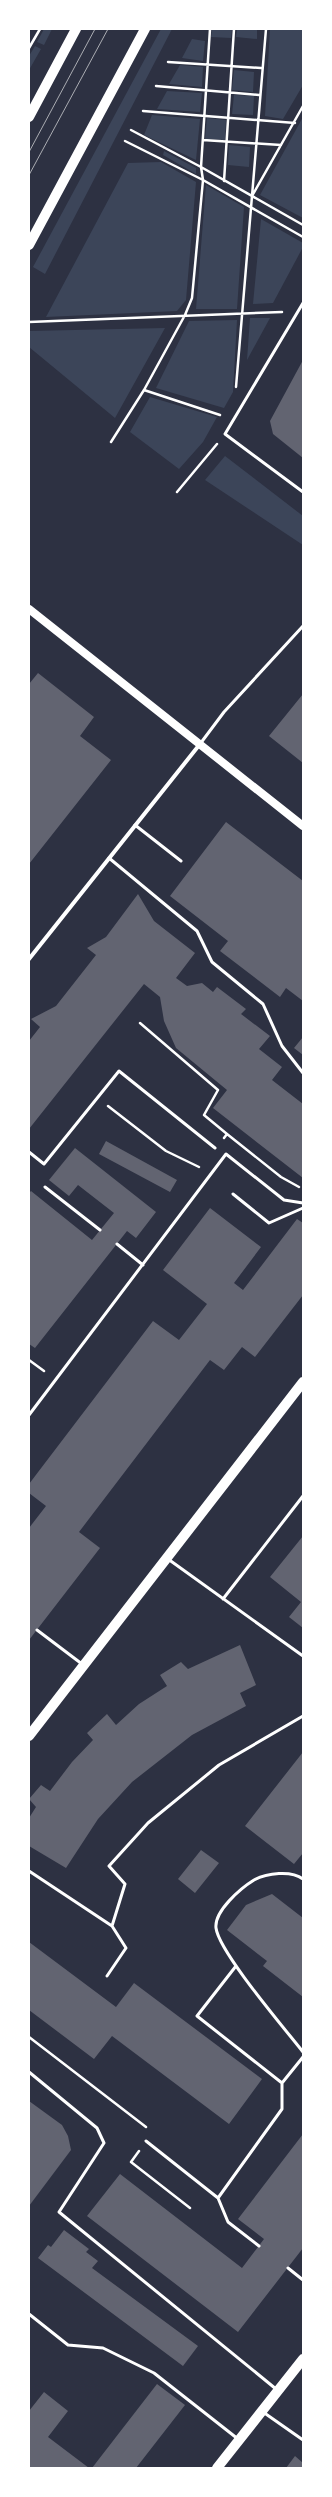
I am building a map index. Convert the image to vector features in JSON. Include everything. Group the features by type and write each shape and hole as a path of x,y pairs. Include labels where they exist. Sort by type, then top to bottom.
{"main road":[{"path":"29,117 76,29"},
{"path":"29,245 145,29"},
{"path":"29,609 303,826"},
{"path":"29,1736 166,1557 303,1382"},
{"path":"217,2468 303,2359"}],"street":[{"path":"29,959 200,744"}],"lane":[{"path":"303,303 225,434 303,492"},
{"path":"200,744 224,712 303,626"},
{"path":"135,825 181,861"},
{"path":"110,858 197,931 212,962 263,1004 282,1046 303,1073"},
{"path":"29,1152 44,1164 119,1071 215,1148"},
{"path":"29,1415 143,1266 226,1154 284,1200 303,1204"},
{"path":"45,1187 100,1230"},
{"path":"232,1194 269,1223 303,1208"},
{"path":"117,1244 143,1266"},
{"path":"223,1599 303,1496"},
{"path":"166,1557 303,1656"},
{"path":"37,1630 83,1665"},
{"path":"112,1926 125,1884 109,1866 143,1828 219,1765 303,1716"},
{"path":"29,1871 112,1926 126,1948 107,1976"},
{"path":"303,1879 297,1875 265,1874 240,1888 222,1912 216,1927 220,1940 236,1966 303,2052"},
{"path":"236,1966 197,2016 282,2083"},
{"path":"218,2198 282,2109 282,2083 303,2057"},
{"path":"29,2072 98,2128 104,2143 60,2212 278,2391"},
{"path":"146,2141 218,2198 228,2222 259,2246"},
{"path":"288,2268 303,2280"},
{"path":"29,2314 68,2345 103,2348 154,2373 239,2440"},
{"path":"262,2411 303,2440"}],"path":[{"path":"29,48 40,29"},
{"path":"111,442 144,390 185,316 192,298 203,180 201,167 210,29"},
{"path":"224,181 234,29"},
{"path":"236,389 261,68 266,29"},
{"path":"168,62 261,68"},
{"path":"156,86 259,95"},
{"path":"251,197 303,106"},
{"path":"143,111 294,123"},
{"path":"131,130 201,167 251,197 303,225"},
{"path":"203,140 281,145"},
{"path":"125,141 203,180 303,237"},
{"path":"29,322 298,312"},
{"path":"144,390 234,420"},
{"path":"177,492 225,434"},
{"path":"140,1023 218,1090 204,1115 227,1134"},
{"path":"29,1360 56,1380"},
{"path":"29,2037 152,2132 131,2162 190,2208"}],"shaded area":[{"path":"44,29 52,29 44,45 37,42"},
{"path":"161,29 172,29 45,274 33,267"},
{"path":"212,29 232,29 231,38 211,37"},
{"path":"237,29 257,29 257,39 236,37"},
{"path":"270,29 303,29 303,85 283,119 265,116"},
{"path":"192,39 205,41 203,61 182,58"},
{"path":"35,46 41,49 29,70 29,56"},
{"path":"180,65 203,67 202,87 169,84"},
{"path":"234,70 254,72 253,92 232,90"},
{"path":"167,91 202,93 200,112 157,109"},
{"path":"234,95 254,96 253,115 232,114"},
{"path":"152,115 200,119 196,160 144,135"},
{"path":"303,117 303,218 260,195"},
{"path":"207,118 226,120 225,140 205,139"},
{"path":"229,145 250,147 249,167 228,165"},
{"path":"164,151 196,168 196,174 163,155"},
{"path":"161,162 196,182 186,300 177,311 46,317 128,163"},
{"path":"206,185 244,207 237,309 196,309"},
{"path":"261,219 303,243 303,247 273,303 253,304"},
{"path":"250,318 270,318 247,360"},
{"path":"237,320 233,392 224,408 156,388 189,321"},
{"path":"165,328 115,418 29,347 29,331"},
{"path":"150,397 217,417 203,442 179,469 130,432"},
{"path":"225,456 303,516 303,545 205,480"}],"building":[{"path":"303,360 303,458 273,434 270,421"},
{"path":"38,673 94,717 80,736 111,760 29,864 29,684"},
{"path":"303,694 303,763 269,736"},
{"path":"226,822 303,881 303,1001 286,988 280,997 220,951 228,941 170,896"},
{"path":"138,894 154,921 195,953 176,978 187,986 202,983 213,992 217,987 246,1009 241,1014 270,1036 259,1049 282,1067 272,1080 303,1104 303,1178 213,1108 227,1090 176,1048 164,1021 160,997 144,984 29,1129 29,1041 40,1027 31,1019 56,1006 96,955 87,948 106,937"},
{"path":"303,1037 303,1055 294,1048"},
{"path":"106,1141 177,1180 170,1192 99,1154"},
{"path":"75,1148 156,1212 136,1238 127,1231 35,1348 29,1344 29,1193 31,1191 92,1240 114,1213 78,1185 69,1196 49,1180"},
{"path":"210,1208 261,1247 234,1283 243,1290 297,1219 303,1223 303,1295 255,1357 242,1347 224,1370 210,1360 79,1532 100,1548 29,1640 29,1528 46,1506 29,1493 29,1484 153,1321 179,1340 207,1304 163,1270"},
{"path":"303,1536 303,1628 289,1617 301,1602 270,1577"},
{"path":"240,1645 256,1685 240,1693 246,1706 192,1735 132,1782 98,1819 66,1868 29,1846 29,1818 36,1807 29,1799 41,1785 50,1791 72,1762 93,1740 87,1733 107,1714 116,1725 139,1704 167,1686 160,1675 181,1662 188,1669"},
{"path":"303,1752 303,1853 294,1864 245,1826"},
{"path":"201,1850 219,1863 195,1893 178,1879"},
{"path":"272,1894 303,1918 303,1997 263,1966 267,1961 227,1930 246,1905"},
{"path":"29,1942 116,2007 134,1983 262,2079 229,2124 112,2036 94,2059 29,2010"},
{"path":"29,2101 62,2125 68,2136 71,2150 29,2206"},
{"path":"303,2134 303,2248 238,2332 87,2216 120,2174 242,2268 264,2239 238,2219"},
{"path":"64,2230 89,2249 86,2252 98,2261 92,2268 198,2346 183,2366 38,2258 48,2245 51,2247"},
{"path":"157,2384 185,2405 136,2468 92,2468"},
{"path":"44,2392 68,2411 48,2437 89,2468 29,2468 29,2411"},
{"path":"295,2456 303,2463 303,2468 286,2468"}],"tram line":[{"path":"29,152 95,29"},
{"path":"29,175 108,29"}]}
